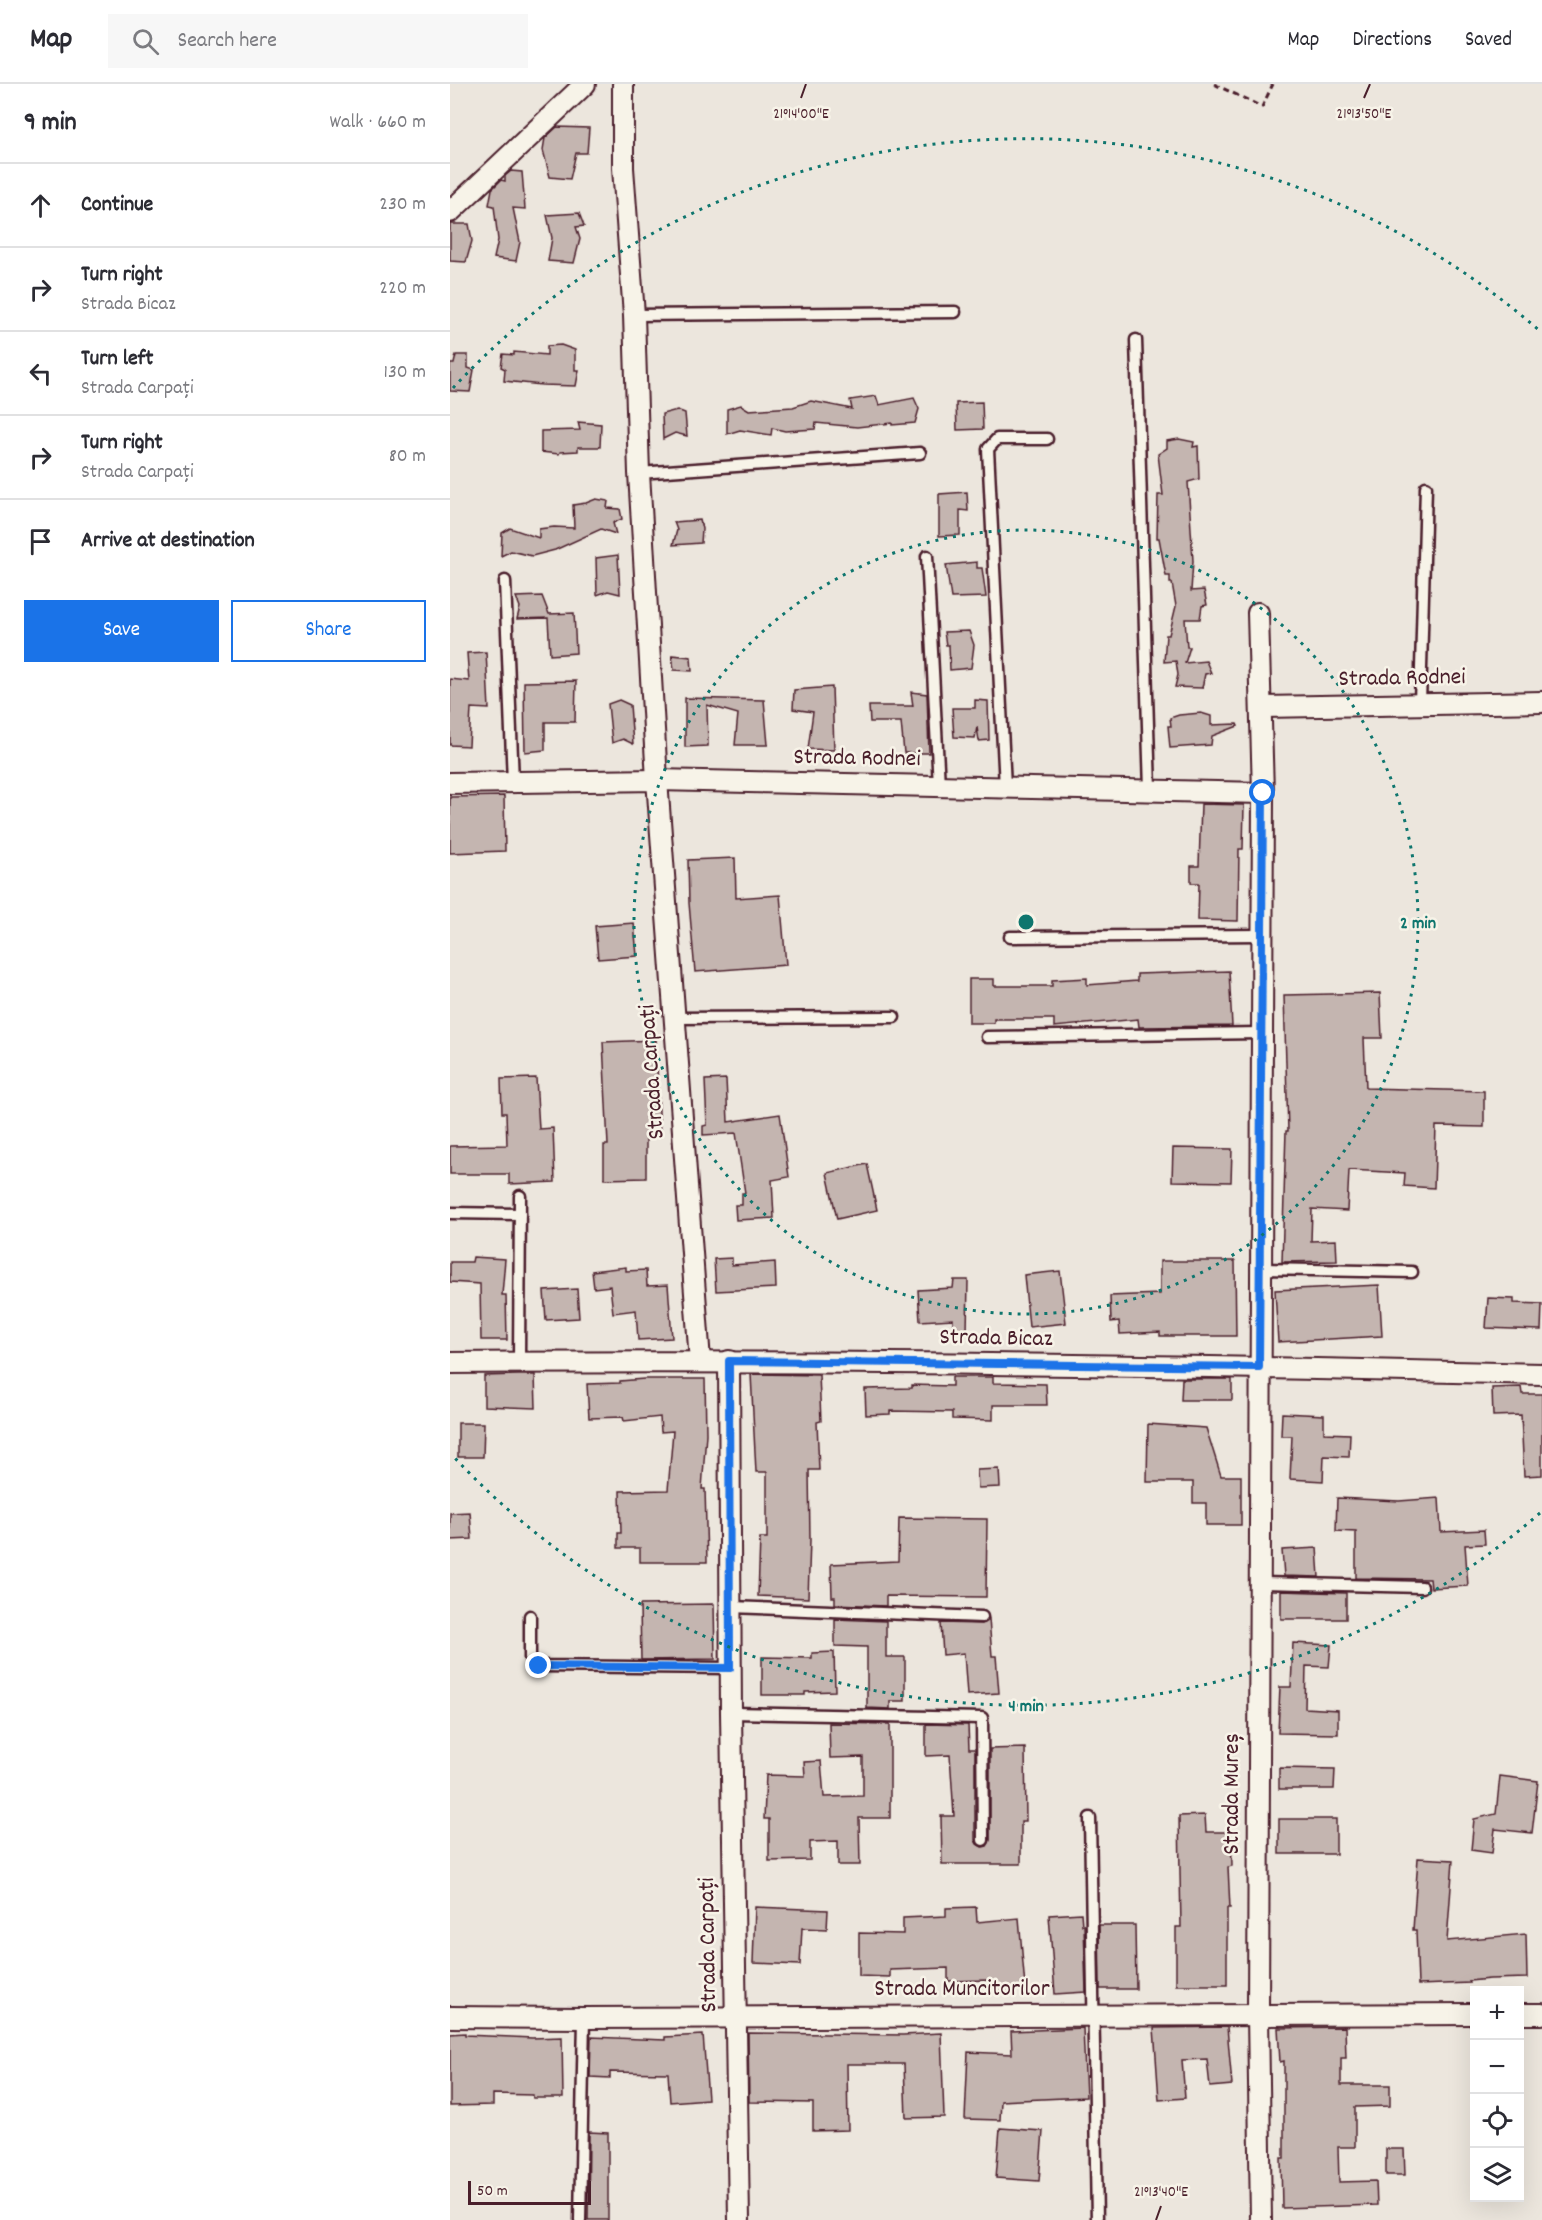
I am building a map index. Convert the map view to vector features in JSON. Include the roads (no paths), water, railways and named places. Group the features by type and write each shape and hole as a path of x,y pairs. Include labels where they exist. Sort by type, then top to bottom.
{"street":[{"path":"450,212 585,84"},
{"name":"Strada Carpați","path":"623,84 623,168 634,315 639,473 657,780 700,1361"},
{"name":"Strada Mureș","path":"1258,613 1263,793 1258,1582 1258,2014 1261,2220"},
{"name":"Strada Rodnei","path":"1262,706 1542,702"},
{"name":"Strada Rodnei","path":"450,783 657,780 1263,793"},
{"name":"Strada Carpați","path":"729,1361 730,1668 739,2220"},
{"name":"Strada Bicaz","path":"450,1363 729,1361 1259,1367 1542,1374"},
{"name":"Strada Muncitorilor","path":"450,2017 736,2018 1470,2014"},
{"path":"1524,2014 1542,2014"}],"lane":[{"path":"634,315 955,312"},
{"path":"1136,340 1150,790"},
{"path":"1005,787 988,449 997,439 1047,439"},
{"path":"639,473 920,453"},
{"path":"1420,704 1426,487"},
{"path":"927,556 939,786"},
{"path":"505,581 513,782"},
{"path":"1010,937 1261,935"},
{"path":"675,1018 894,1017"},
{"path":"987,1037 1260,1033"},
{"path":"519,1362 520,1196"},
{"path":"450,1213 520,1214"},
{"path":"1259,1269 1412,1272"},
{"path":"1258,1582 1422,1587"},
{"path":"730,1607 982,1617"},
{"path":"530,1616 530,1658 539,1666 730,1668"},
{"path":"731,1713 982,1718 983,1840"},
{"path":"1090,1818 1097,2220"},
{"path":"580,2220 584,2018"}]}
